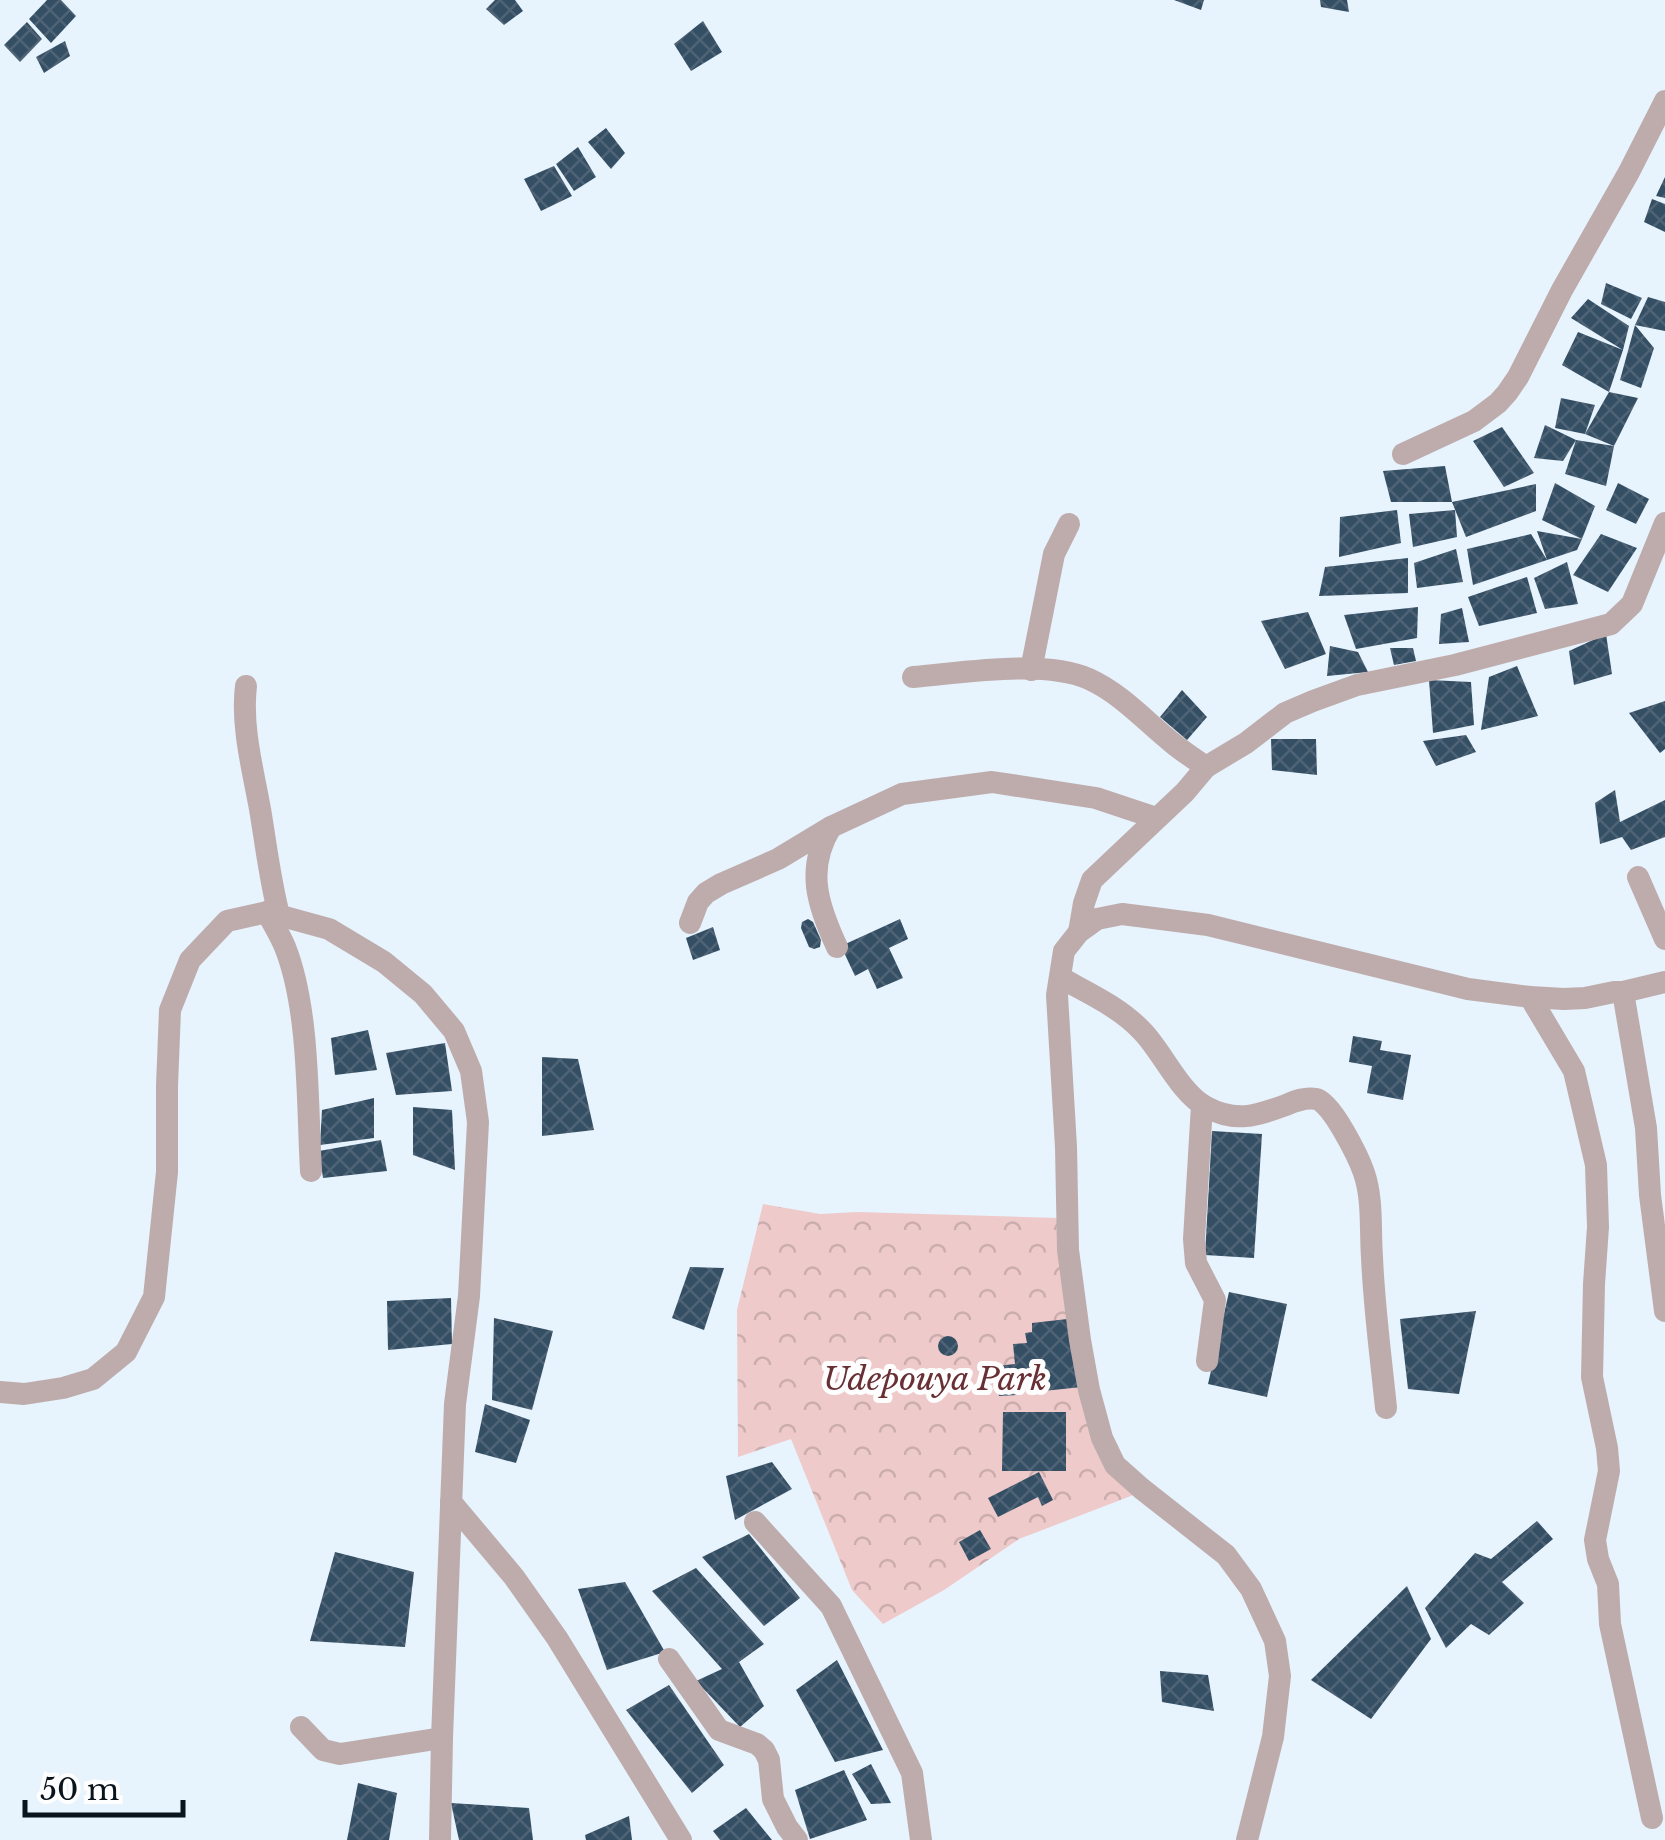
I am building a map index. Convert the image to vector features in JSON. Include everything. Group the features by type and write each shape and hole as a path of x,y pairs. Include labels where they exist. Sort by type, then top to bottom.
{"street":[{"path":"1403,454 1474,421 1507,393 1665,101"},
{"path":"1079,932 1092,880 1206,768 1285,713 1358,685 1455,666 1611,624 1632,604 1665,523"},
{"path":"1031,670 1054,554 1069,524"},
{"path":"913,677 1006,669 1056,671 1086,678 1132,708 1206,768"},
{"path":"246,686 244,700 273,914 296,986 310,1172"},
{"path":"690,924 706,893 902,794 992,782 1096,798 1156,818"},
{"path":"831,827 824,838 816,874 818,902 837,947"},
{"path":"1638,877 1665,939"},
{"path":"0,1392 24,1394 93,1378 126,1352 154,1297 167,1172 170,1010 190,960 228,921 273,914 328,929 384,962 423,994 454,1031 471,1070 478,1122 470,1296 455,1404 440,1840"},
{"path":"1247,1840 1273,1737 1280,1676 1274,1641 1251,1589 1226,1555 1115,1465 1102,1438 1083,1356 1068,1250 1056,995 1064,951 1079,932 1097,919 1122,914 1208,925 1468,989 1530,997 1585,998 1665,982"},
{"path":"1061,978 1125,1014 1202,1105 1232,1118 1260,1114 1301,1099 1317,1098 1326,1103 1365,1175 1386,1408"},
{"path":"1623,992 1646,1128 1650,1196 1665,1310"},
{"path":"1530,997 1574,1071 1596,1165 1598,1227 1592,1376 1609,1471 1595,1540 1608,1584 1610,1624 1658,1812 1642,1840"},
{"path":"1202,1105 1194,1239 1196,1263 1215,1300 1207,1360"},
{"path":"451,1502 514,1577 557,1638 681,1840"},
{"path":"755,1522 831,1606 912,1774 921,1840"},
{"path":"669,1659 719,1730 764,1750 769,1760 773,1798 797,1840"},
{"path":"301,1727 323,1750 340,1754 442,1738"}],"green space":[{"name":"Udepouya Park","path":"763,1204 820,1214 1058,1218 1095,1396 1136,1494 1019,1539 944,1590 883,1624 852,1590 791,1439 738,1457 737,1310"}],"building":[{"path":"47,0 61,0 76,16 51,43 29,19"},
{"path":"495,0 515,0 523,11 504,25 486,9"},
{"path":"1174,0 1204,0 1201,10"},
{"path":"1320,0 1347,0 1349,12 1321,7"},
{"path":"703,21 722,52 691,71 674,44"},
{"path":"27,22 42,39 20,62 4,45"},
{"path":"65,41 70,56 44,73 36,57"},
{"path":"606,128 625,153 611,169 588,142"},
{"path":"578,147 596,177 574,191 556,164"},
{"path":"554,166 572,196 541,211 524,179"},
{"path":"1665,177 1665,198 1656,196"},
{"path":"1652,199 1665,204 1665,232 1644,222"},
{"path":"1606,283 1642,298 1631,319 1601,304"},
{"path":"1648,297 1665,302 1665,331 1635,325"},
{"path":"1588,299 1629,326 1623,350 1571,318"},
{"path":"1635,325 1654,348 1641,388 1620,380"},
{"path":"1578,332 1623,350 1609,392 1562,365"},
{"path":"1609,392 1638,398 1614,446 1585,434"},
{"path":"1561,398 1595,405 1585,434 1555,428"},
{"path":"1545,425 1576,440 1563,461 1534,458"},
{"path":"1502,427 1534,473 1504,487 1473,441"},
{"path":"1576,440 1614,446 1606,486 1565,474"},
{"path":"1445,466 1452,502 1391,502 1383,471"},
{"path":"1555,483 1595,506 1582,539 1542,520"},
{"path":"1618,483 1649,499 1636,524 1606,510"},
{"path":"1536,484 1536,511 1466,537 1452,502"},
{"path":"1397,510 1401,543 1339,557 1340,517"},
{"path":"1455,510 1457,537 1413,547 1409,514"},
{"path":"1537,531 1582,539 1577,550 1547,560"},
{"path":"1531,534 1547,560 1473,585 1467,549"},
{"path":"1601,534 1637,548 1608,592 1573,575"},
{"path":"1456,549 1463,582 1417,588 1414,563"},
{"path":"1408,558 1408,593 1319,596 1325,567"},
{"path":"1567,562 1578,604 1545,609 1534,578"},
{"path":"1527,577 1537,613 1479,626 1468,597"},
{"path":"1418,607 1417,638 1356,649 1344,615"},
{"path":"1462,608 1469,642 1439,644 1441,614"},
{"path":"1308,612 1326,654 1285,669 1261,621"},
{"path":"1606,634 1612,674 1574,685 1569,651"},
{"path":"1330,646 1358,652 1368,672 1327,676"},
{"path":"1390,648 1413,648 1416,661 1394,665"},
{"path":"1517,666 1538,716 1481,730 1489,677"},
{"path":"1429,680 1471,682 1474,725 1433,733"},
{"path":"1182,690 1207,717 1187,740 1160,717"},
{"path":"1665,701 1665,749 1660,753 1629,713"},
{"path":"1466,735 1476,752 1436,766 1423,741"},
{"path":"1271,739 1316,739 1317,775 1272,770"},
{"path":"1615,790 1620,822 1665,800 1665,837 1631,850 1622,837 1600,844 1595,803"},
{"path":"808,919 821,940 820,947 814,949 809,947 801,928"},
{"path":"900,919 908,939 889,948 903,978 877,989 868,969 855,976 841,946"},
{"path":"713,927 720,950 693,960 686,938"},
{"path":"368,1030 377,1070 335,1075 331,1038"},
{"path":"1353,1036 1382,1041 1380,1050 1411,1055 1403,1100 1367,1093 1372,1066 1349,1062"},
{"path":"445,1043 452,1091 396,1095 386,1053"},
{"path":"542,1057 578,1059 594,1130 542,1136"},
{"path":"374,1098 374,1138 320,1145 322,1110"},
{"path":"413,1107 452,1110 455,1170 413,1155"},
{"path":"1212,1131 1262,1134 1254,1258 1205,1255"},
{"path":"381,1140 387,1171 323,1178 319,1151"},
{"path":"690,1267 724,1268 704,1330 672,1318"},
{"path":"1229,1292 1287,1304 1267,1397 1208,1384"},
{"path":"451,1298 452,1344 388,1350 387,1301"},
{"path":"1476,1311 1459,1394 1408,1389 1400,1319"},
{"path":"494,1318 553,1331 532,1410 492,1400"},
{"path":"1076,1318 1082,1387 1034,1392 1033,1383 1016,1384 1017,1395 999,1396 996,1366 1015,1364 1013,1344 1027,1343 1025,1333 1032,1332 1032,1323"},
{"path":"944,1336 952,1336 958,1346 952,1356 944,1356 938,1350 938,1342"},
{"path":"485,1404 530,1420 516,1463 475,1452"},
{"path":"1003,1412 1066,1412 1066,1471 1002,1471"},
{"path":"772,1462 792,1489 735,1520 726,1476"},
{"path":"1039,1472 1053,1500 1042,1506 1038,1497 998,1517 988,1498"},
{"path":"1537,1521 1553,1539 1502,1582 1524,1603 1489,1635 1471,1624 1446,1648 1425,1608 1475,1553 1491,1559"},
{"path":"980,1530 991,1549 969,1561 959,1542"},
{"path":"749,1534 800,1598 764,1626 702,1557"},
{"path":"335,1552 414,1572 405,1647 310,1641"},
{"path":"696,1568 764,1644 739,1662 764,1706 740,1727 696,1681 722,1669 652,1591"},
{"path":"625,1582 665,1652 607,1670 578,1589"},
{"path":"1407,1586 1431,1639 1371,1719 1311,1680"},
{"path":"837,1660 883,1750 835,1762 796,1690"},
{"path":"1160,1671 1208,1675 1214,1711 1162,1702"},
{"path":"669,1685 724,1765 692,1793 626,1710"},
{"path":"871,1764 891,1803 871,1804 852,1774"},
{"path":"844,1770 867,1820 810,1839 795,1790"},
{"path":"358,1783 397,1793 389,1840 347,1840"},
{"path":"451,1803 529,1808 533,1840 459,1840"},
{"path":"746,1808 772,1840 720,1840 713,1831"},
{"path":"629,1816 632,1840 586,1840 585,1835"}]}
